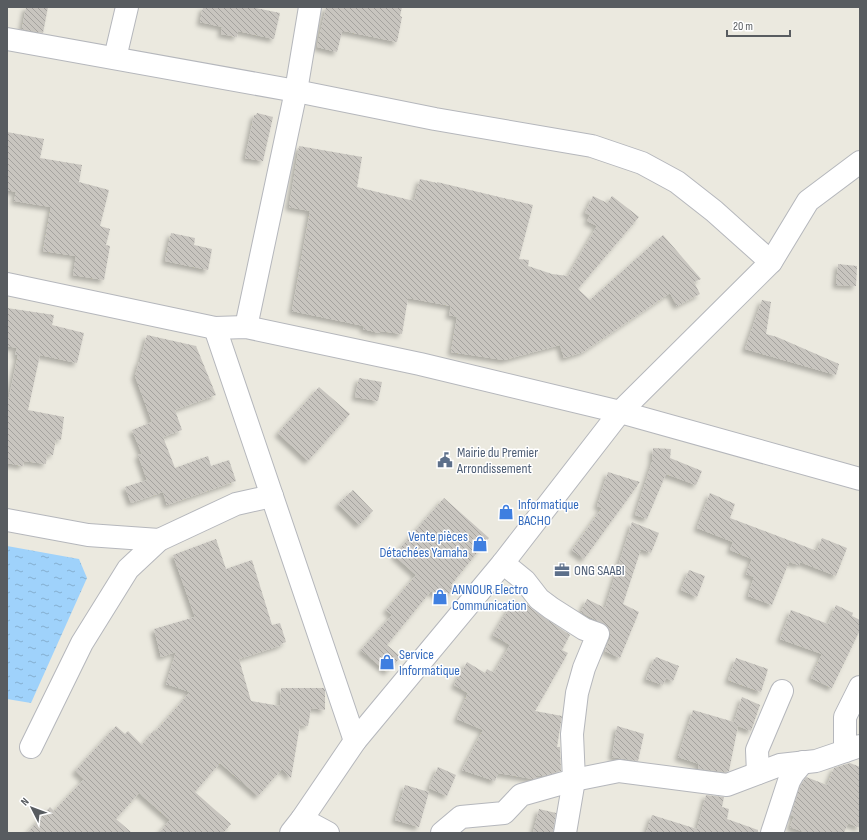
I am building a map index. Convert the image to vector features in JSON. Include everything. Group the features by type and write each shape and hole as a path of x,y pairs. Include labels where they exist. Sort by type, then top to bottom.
{"street":[{"path":"115,58 127,7"},
{"path":"246,327 296,91 310,7"},
{"path":"7,39 296,91 435,119 592,146 642,163 677,182 714,211 771,262"},
{"path":"328,833 296,826 355,741 503,563 620,412 771,262 808,201 860,162"},
{"path":"7,284 215,328 246,327 420,364 620,412 860,479"},
{"path":"215,328 355,741"},
{"path":"31,747 82,643 128,569 159,540 236,504 272,496"},
{"path":"7,520 88,535 159,540"},
{"path":"503,563 525,581 538,599 584,630 598,634 584,668 577,693 572,734 574,780 565,833"},
{"path":"442,833 461,817 504,813 521,794 574,780 619,771 727,785 780,765 816,761 853,748 845,717 860,687"},
{"path":"758,773 757,750 782,691"},
{"path":"772,833 789,781 803,762"}],"water":[{"path":"7,546 79,559 87,578 31,703 7,699"}],"building":[{"path":"26,7 48,7 43,33 22,29"},
{"path":"203,7 251,7 280,13 274,39 238,31 237,37 221,34 222,27 200,22"},
{"path":"326,7 402,7 400,16 402,17 397,42 344,31 342,32 337,52 317,47"},
{"path":"257,113 273,117 263,161 245,158 254,115"},
{"path":"7,132 44,139 40,158 82,165 79,182 109,190 100,226 110,229 106,245 110,246 104,280 73,275 76,256 43,251 51,207 14,201 16,192 7,190"},
{"path":"299,146 362,157 357,187 414,201 420,179 533,205 519,259 529,260 528,266 552,274 568,276 597,226 587,221 590,215 585,213 593,196 607,203 612,196 639,217 578,289 590,300 663,235 701,279 694,282 700,294 677,306 670,293 583,352 564,358 560,345 504,360 451,352 457,317 449,315 451,306 408,298 402,334 380,331 379,333 363,329 364,326 292,311 310,211 289,207"},
{"path":"171,233 195,238 194,245 212,249 208,270 165,261"},
{"path":"838,264 857,266 856,286 836,285"},
{"path":"762,300 771,302 766,334 777,337 839,364 836,375 745,349"},
{"path":"7,308 54,315 52,325 84,333 77,363 40,355 28,410 64,417 61,440 56,439 53,455 47,454 46,464 24,461 23,466 7,463 7,406 18,355 15,354 17,348 7,346"},
{"path":"147,335 196,346 216,395 175,410 182,430 163,437 175,468 208,456 211,466 229,460 236,481 167,505 163,492 131,503 125,487 147,480 138,455 142,454 132,430 152,422 135,376"},
{"path":"359,378 382,382 378,401 355,397"},
{"path":"319,387 350,414 308,461 278,433"},
{"path":"653,448 671,449 670,458 702,471 696,485 666,474 647,519 635,515 652,462"},
{"path":"608,472 640,482 584,559 572,550 602,508 597,506"},
{"path":"353,490 373,511 359,525 338,504"},
{"path":"710,493 735,504 730,518 817,551 822,538 847,548 836,576 800,562 799,565 789,562 772,605 748,596 754,577 746,574 752,559 730,550 733,542 697,528"},
{"path":"444,498 489,538 451,585 454,588 443,601 431,591 387,645 401,657 387,672 361,650 392,615 386,610 416,575 394,555"},
{"path":"632,522 659,533 651,553 641,549 623,604 639,612 620,658 605,651 610,639 610,633 607,626 581,612 587,599 605,608"},
{"path":"216,539 226,569 252,560 272,625 280,623 286,642 281,644 282,645 239,659 251,701 280,706 281,688 324,688 325,690 325,710 311,708 308,726 300,725 291,778 282,769 258,796 220,763 195,792 231,824 223,833 159,833 170,820 139,793 116,819 132,833 27,833 50,807 54,811 84,779 75,771 116,726 125,734 128,731 142,745 190,692 166,684 176,652 161,657 154,629 195,617 173,555"},
{"path":"689,570 705,576 697,597 681,590"},
{"path":"514,600 522,604 524,601 532,609 570,635 562,650 568,653 535,711 562,716 557,747 560,747 561,771 542,776 537,775 537,778 533,779 498,773 495,781 462,770 483,730 457,719 468,693 454,685 467,662 485,673 487,669 494,673 510,645 493,635"},
{"path":"836,605 853,613 852,616 860,620 860,630 832,688 811,678 822,654 780,639 791,610 828,624"},
{"path":"656,657 679,666 673,681 666,678 663,685 646,679"},
{"path":"736,658 768,669 761,692 728,680"},
{"path":"742,697 760,705 751,731 738,726 729,771 698,769 699,764 678,757 693,710 734,722"},
{"path":"617,726 644,734 638,761 612,757"},
{"path":"850,763 860,767 860,828 848,823 844,833 807,833 790,827 794,816 791,815 800,786 806,777 827,785 834,768"},
{"path":"438,767 456,775 447,796 429,788"},
{"path":"405,785 429,792 419,827 395,820"},
{"path":"706,795 724,797 722,807 729,809 727,819 758,830 758,833 646,833 652,815 697,829"},
{"path":"539,809 556,813 553,833 533,833"}],"place":[{"name":"Mairie du Premier Arrondissement","path":"445,460"},
{"name":"Informatique BACHO","path":"506,512"},
{"name":"Vente pièces Détachées Yamaha","path":"480,544"},
{"name":"ONG SAABI","path":"562,570"},
{"name":"ANNOUR Electro Communication","path":"440,597"},
{"name":"Service Informatique","path":"387,662"}]}
